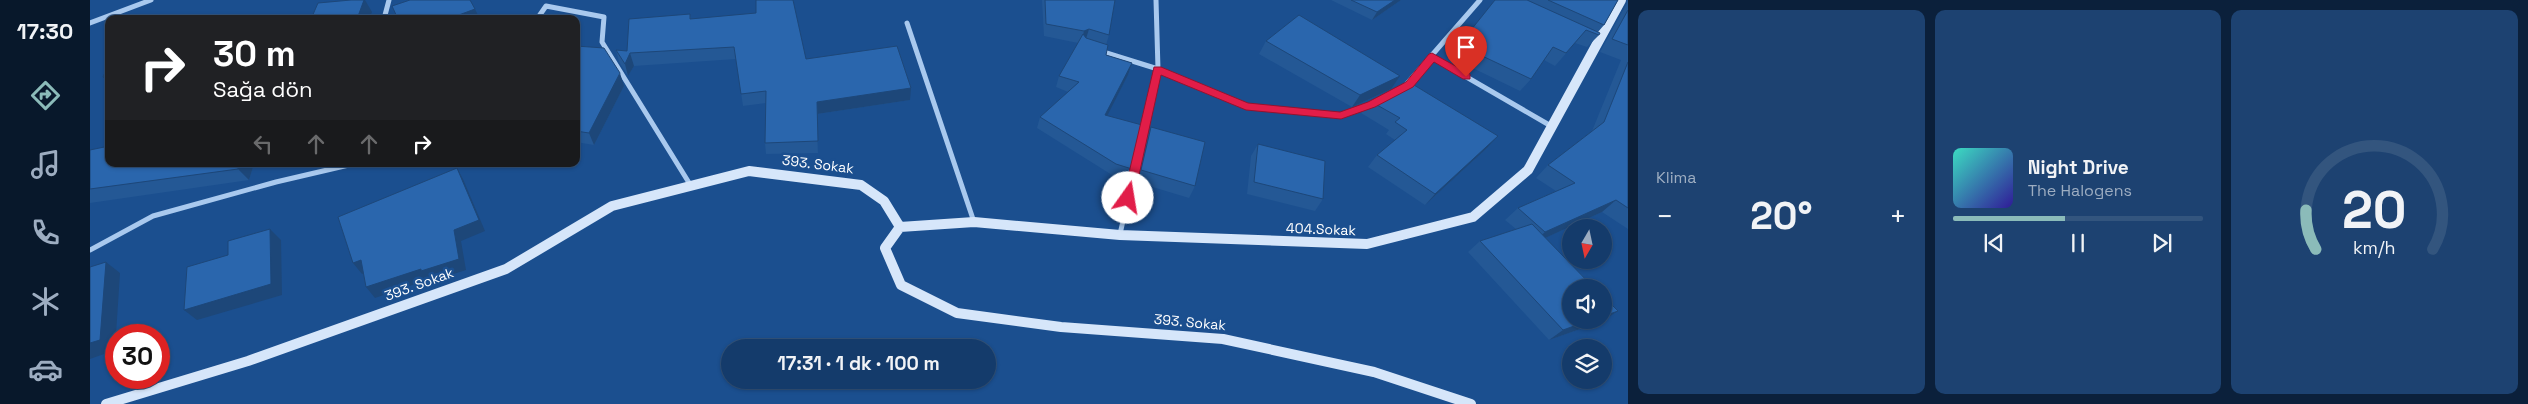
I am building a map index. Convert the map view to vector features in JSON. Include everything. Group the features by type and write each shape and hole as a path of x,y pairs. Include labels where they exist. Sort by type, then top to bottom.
{"street":[{"path":"111,15 151,0"},
{"path":"385,15 389,0"},
{"path":"1120,235 1158,70 1156,0"},
{"path":"1402,88 1409,84 1480,0"},
{"name":"404.Sokak","path":"900,227 974,222 1120,235 1367,244 1473,218 1528,170 1621,0"},
{"path":"540,15 546,6 604,17 602,42 691,186"},
{"path":"90,23 105,17"},
{"path":"907,22 974,222"},
{"path":"1093,49 1158,70 1246,106 1341,116 1379,100"},
{"path":"1432,57 1551,126"},
{"path":"90,250 153,216 338,167"},
{"name":"393. Sokak","path":"106,404 248,361 506,269 612,206 749,171 860,184 884,200 900,227 885,248 902,285 957,313 1061,327 1223,339 1374,372 1471,404"}],"building":[{"path":"364,0 358,15 313,15 318,3"},
{"path":"410,0 470,0 475,9 459,15 396,15 392,6"},
{"path":"756,0 793,0 806,59 897,46 911,88 817,102 818,141 765,143 766,91 741,94 734,47 630,53 625,64 616,50 627,51 629,19 690,14 690,19 756,13"},
{"path":"1045,0 1115,0 1109,35 1089,29 1084,31 1046,24"},
{"path":"1351,0 1395,0 1377,12"},
{"path":"1495,0 1527,0 1600,33 1599,35 1586,30 1566,53 1553,47 1531,79 1459,45"},
{"path":"1548,0 1618,0 1604,25"},
{"path":"1628,10 1628,45 1612,39"},
{"path":"1299,15 1400,76 1360,95 1266,41"},
{"path":"1083,34 1086,38 1108,45 1106,55 1132,63 1105,115 1142,125 1132,169 1116,164 1040,117 1079,82 1059,76"},
{"path":"580,46 604,48 620,73 589,133 580,132"},
{"path":"1628,62 1628,208 1616,200 1574,219 1562,219 1562,224 1545,232 1518,208 1575,183 1548,165 1604,122"},
{"path":"1409,82 1498,136 1435,194 1377,155 1407,130 1395,122 1400,118 1370,101"},
{"path":"1151,127 1205,142 1195,186 1141,170"},
{"path":"1258,144 1325,161 1323,199 1254,182"},
{"path":"105,147 105,167 238,167 238,169 90,189 90,150"},
{"path":"457,168 479,220 454,230 459,259 366,287 361,260 353,263 338,217"},
{"path":"1532,224 1562,255 1562,269 1576,269 1585,279 1562,279 1562,329 1480,241"},
{"path":"270,229 271,284 184,310 187,267 228,255 228,241"},
{"path":"106,262 100,340 90,343 90,267"},
{"path":"1612,305 1618,311 1612,313"}],"route":[{"path":"1128,198 1158,70 1246,106 1341,116 1371,105 1409,84 1432,57 1466,77"}]}
